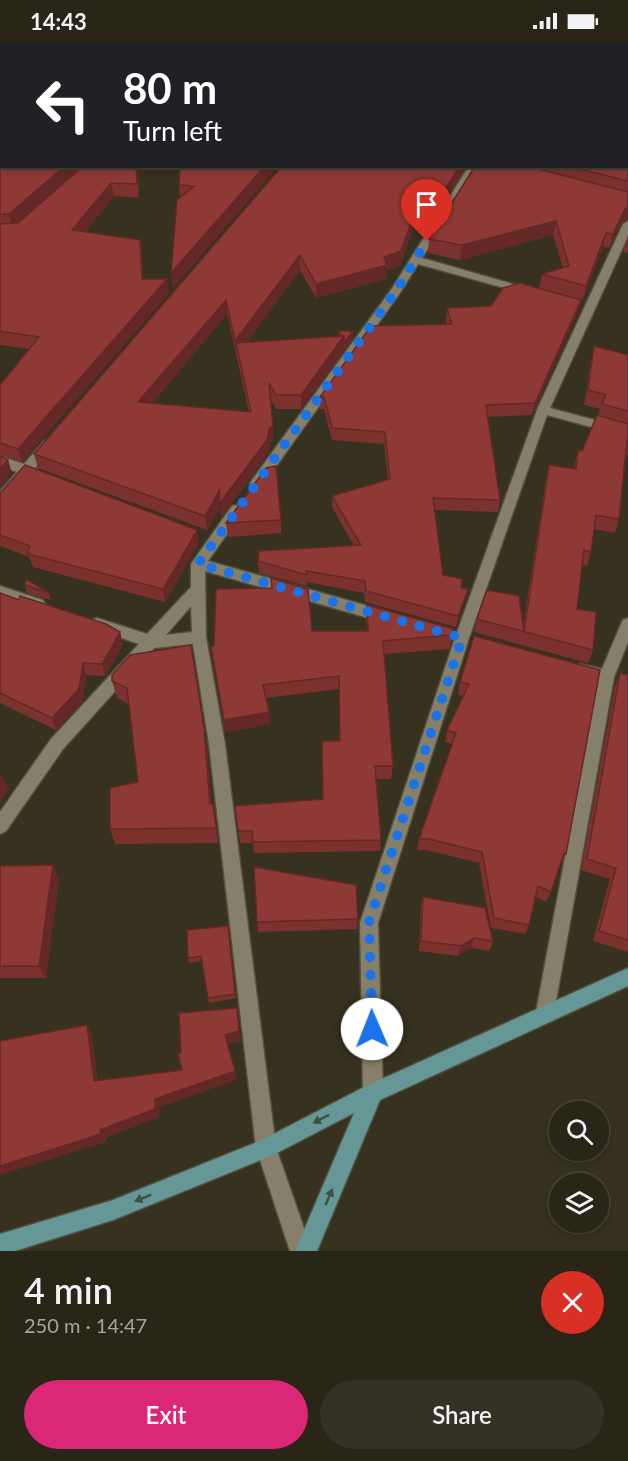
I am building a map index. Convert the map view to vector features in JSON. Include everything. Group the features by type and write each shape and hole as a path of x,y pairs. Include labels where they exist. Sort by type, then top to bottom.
{"street":[{"path":"301,1251 266,1148 217,744 199,638 198,564 209,539 415,260 473,168"},
{"path":"306,1251 373,1093 369,922 462,638 543,410 584,307 628,224"},
{"path":"415,260 535,294"},
{"path":"543,410 628,433"},
{"path":"0,500 57,435"},
{"path":"0,460 48,478"},
{"path":"198,564 405,622"},
{"path":"0,826 57,744 198,589"},
{"path":"0,592 54,610"},
{"path":"87,621 152,642 199,638"},
{"path":"545,1012 606,677 628,624"},
{"path":"562,665 606,677"},
{"path":"0,1245 113,1210 266,1148 373,1093 545,1012 628,976"}],"building":[{"path":"0,168 63,168 9,214 0,214"},
{"path":"81,168 136,168 137,184 111,183 72,230 140,240 142,279 167,279 18,449 0,443 0,385 39,337 0,331 0,224 18,223"},
{"path":"180,168 263,168 171,273 177,200 194,186 179,185"},
{"path":"280,168 459,168 424,222 418,203 401,251 384,257 387,265 316,284 300,255 235,341 226,300 138,402 251,412 236,343 344,336 301,395 276,395 269,383 273,427 270,427 267,440 219,504 220,489 205,516 34,454"},
{"path":"474,168 534,168 628,192 628,206 613,234 606,233 586,286 542,274 569,266 556,221 462,245 429,239"},
{"path":"576,168 628,168 628,181"},
{"path":"520,283 581,300 535,403 486,405 500,500 433,498 443,575 462,579 461,588 468,589 458,616 366,591 365,581 306,571 307,575 258,561 259,551 361,545 332,496 390,479 385,432 332,428 324,397 320,397 371,326 452,324 447,308 491,306 503,288"},
{"path":"339,331 353,331 345,342 344,336 341,336"},
{"path":"594,346 628,355 628,411 602,404 606,395 588,390"},
{"path":"597,415 628,424 619,519 596,515 591,552 584,550 577,609 596,612 593,650 524,632 549,465 576,469 578,450 582,451"},
{"path":"0,456 8,460 0,469"},
{"path":"25,465 197,530 163,589 28,554 30,546 0,535 0,492"},
{"path":"276,466 281,520 226,523 266,468"},
{"path":"271,578 308,589 312,631 368,631 367,605 454,629 451,635 383,641 393,766 375,766 381,840 253,842 252,831 238,831 235,806 323,799 322,741 340,741 339,676 263,685 269,712 224,720 211,647 214,646 216,589 272,588"},
{"path":"26,579 49,593 25,585"},
{"path":"487,590 519,596 524,632 477,619"},
{"path":"0,593 19,600 20,596 106,624 120,632 102,664 83,663 79,689 52,718 0,693"},
{"path":"474,636 600,670 566,854 564,853 551,892 538,886 529,925 494,918 482,852 429,839 419,839 456,733 447,730 469,684 460,682"},
{"path":"191,645 204,728 210,804 213,804 216,828 110,829 110,788 138,782 127,688 112,681 112,675 130,655"},
{"path":"620,673 628,675 628,940 599,931 616,868 587,859"},
{"path":"53,865 39,966 0,966 0,866"},
{"path":"254,867 356,885 358,919 257,922"},
{"path":"423,897 485,908 493,941 474,938 461,946 421,941"},
{"path":"228,926 235,994 208,998 201,956 188,958 187,930"},
{"path":"237,1008 239,1031 225,1035 235,1071 155,1099 155,1109 100,1130 101,1134 0,1166 0,1041 87,1025 94,1081 182,1070 178,1054 181,1053 179,1013"}],"route":[{"path":"372,1029 369,922 462,638 198,564 396,291 427,241"}]}
